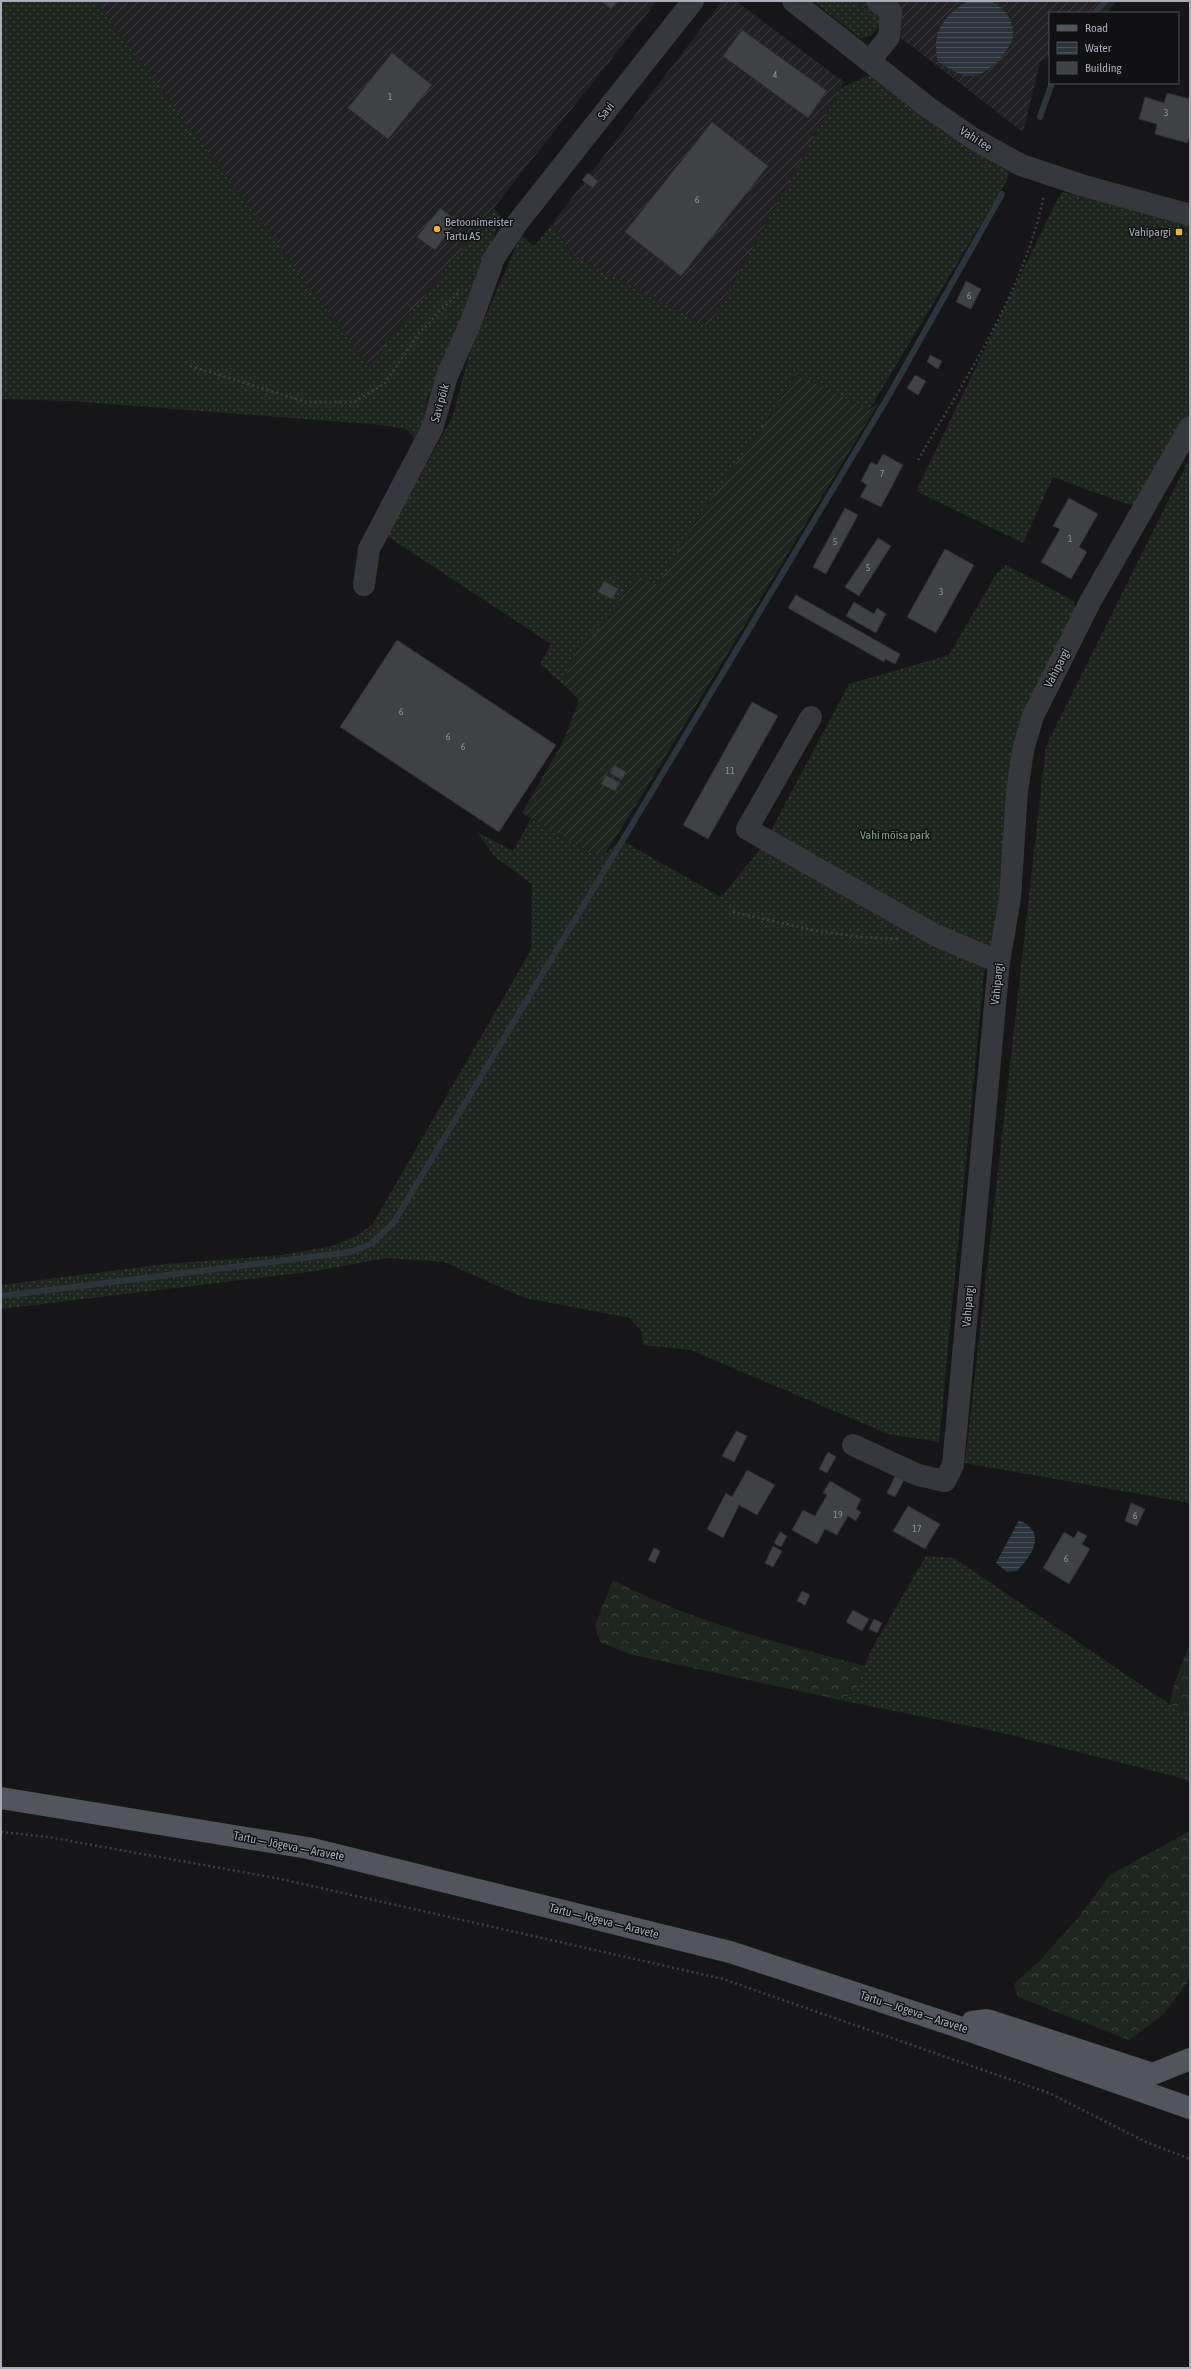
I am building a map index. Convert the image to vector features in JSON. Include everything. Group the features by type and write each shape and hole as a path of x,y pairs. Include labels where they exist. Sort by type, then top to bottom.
{"main road":[{"name":"Tartu — Jõgeva — Aravete","path":"1,1798 45,1804 316,1850 730,1952 953,2025 1190,2108"},
{"path":"953,2025 986,2020 1153,2074 1190,2060"}],"street":[{"name":"Savi","path":"518,222 693,1"},
{"name":"Vahi tee","path":"793,1 929,108 974,139 1021,165 1190,215"},
{"path":"870,61 888,37 891,12 877,1"},
{"name":"Savi põik","path":"364,585 369,549 432,429 448,376 471,322 494,258 518,222"},
{"name":"Vahipargi","path":"853,1445 918,1475 945,1481 953,1465 999,962 1010,898 1017,792 1023,750 1033,716 1090,602 1190,426"},
{"path":"811,716 747,829 935,935 999,962"}],"path":[{"path":"918,460 996,324 1025,262 1038,221 1044,194 1045,173"},
{"path":"190,366 306,402 354,402 384,384 420,332 460,290"},
{"path":"734,912 817,931 862,937 902,939"},
{"path":"1,1832 48,1837 281,1879 723,1979 1049,2093 1146,2142 1190,2159"}],"shaded area":[{"path":"95,1 657,1 369,366"},
{"path":"722,1 736,1 844,82 709,327 571,254 552,224"},
{"path":"853,1 1117,1 1107,12 1049,12 1049,57 1040,62 1023,132"}],"green space":[{"path":"1,1 95,1 369,366 494,208 501,217 459,333 426,401 422,432 416,440 406,429 382,425 71,401 1,399"},
{"path":"813,1 853,1 882,23 871,36 860,38"},
{"path":"870,75 941,130 1009,172 1006,182 869,410 796,373 762,428 700,514 658,585 636,575 599,630 576,649 563,684 540,664 551,644 387,536 452,418 470,352 521,235 534,246 552,224 571,254 709,327 841,88"},
{"path":"1063,192 1190,224 1190,412 1139,502 1130,505 1053,477 1023,543 916,491 1058,198"},
{"path":"796,373 869,410 878,404 633,810 604,855 588,852 522,813 563,742 579,700 563,684 576,649 599,630 636,575 658,585 700,514 762,428"},
{"path":"1190,457 1190,1503 965,1463 1046,746"},
{"name":"Vahi mõisa park","path":"1006,565 1074,601 1076,613 1033,694 997,927 984,973 939,1442 888,1434 691,1350 643,1345 642,1332 630,1318 525,1298 444,1262 387,1258 315,1271 1,1309 1,1285 166,1264 281,1255 333,1246 356,1236 372,1225 531,950 532,884 495,857 477,832 513,851 531,819 588,852 604,855 621,840 721,897 762,847 849,684 949,655 996,574"},
{"path":"926,1556 954,1558 1190,1718 1190,1782 1177,1777 999,1732 840,1700 855,1692 871,1650"},
{"path":"613,1580 643,1595 705,1620 768,1640 865,1666 855,1692 840,1700 629,1654 600,1642 595,1625"},
{"path":"1190,1643 1190,1718 1170,1704 1174,1684"},
{"path":"1190,1831 1190,1979 1162,2016 1129,2040 1018,1997 1014,1984 1040,1960 1078,1918 1110,1875"}],"water":[{"path":"968,1 989,1 999,6 1004,10 1010,20 1013,31 1011,43 997,62 984,72 972,76 959,73 938,62 936,52 936,42 941,26 952,13"},
{"path":"1019,1520 1028,1525 1033,1531 1035,1537 1034,1544 1028,1558 1017,1571 1007,1572 996,1563"}],"building":[{"path":"601,1 617,1 611,9"},
{"path":"742,30 827,91 808,118 723,56"},
{"path":"392,53 432,85 388,139 348,108"},
{"path":"1167,93 1190,99 1190,137 1187,143 1155,134 1157,124 1139,119 1145,97 1164,103"},
{"path":"712,122 768,166 681,276 625,232"},
{"path":"588,173 598,181 593,188 582,180"},
{"name":"Betoonimeister Tartu AS","path":"440,208 457,221 435,250 417,237"},
{"path":"966,281 981,289 971,309 956,302"},
{"path":"930,355 942,361 938,369 927,362"},
{"path":"915,375 926,381 918,395 907,388"},
{"path":"883,454 903,465 881,507 860,497 867,485 861,481 871,462 877,465"},
{"path":"1069,498 1098,514 1079,547 1087,552 1071,579 1041,562 1060,529 1053,526"},
{"path":"845,508 858,515 826,574 813,567"},
{"path":"878,538 891,546 859,596 845,587"},
{"path":"945,549 974,565 936,633 907,617"},
{"path":"604,581 618,589 612,599 598,592"},
{"path":"796,595 900,654 895,664 885,659 884,662 788,608"},
{"path":"854,602 874,614 877,608 886,614 876,633 846,616"},
{"path":"397,640 556,745 499,832 340,727"},
{"path":"752,702 778,716 708,839 683,825"},
{"path":"614,765 626,772 622,780 610,773"},
{"path":"606,775 620,783 615,791 601,784"},
{"path":"736,1431 747,1436 734,1462 722,1456"},
{"path":"828,1452 836,1457 827,1473 819,1469"},
{"path":"747,1470 775,1485 757,1515 739,1505 723,1538 707,1529 726,1493 732,1497"},
{"path":"895,1476 904,1480 895,1497 887,1493"},
{"path":"830,1481 861,1499 856,1509 861,1512 856,1521 848,1516 837,1535 825,1529 817,1544 792,1530 803,1510 815,1516 827,1495 823,1493"},
{"path":"1131,1503 1145,1509 1137,1526 1125,1521"},
{"path":"908,1506 940,1524 925,1549 893,1531"},
{"path":"1078,1531 1087,1536 1082,1544 1090,1549 1069,1584 1043,1568 1064,1532 1074,1538"},
{"path":"780,1532 787,1536 781,1547 774,1543"},
{"path":"773,1546 782,1551 773,1567 765,1563"},
{"path":"654,1548 660,1551 655,1563 648,1560"},
{"path":"802,1591 810,1595 805,1605 797,1601"},
{"path":"853,1610 869,1619 862,1631 846,1622"},
{"path":"874,1619 882,1623 877,1633 869,1629"}],"waterway":[{"path":"1095,12 1106,1"},
{"path":"1040,117 1052,84"},
{"path":"1,1296 351,1252 372,1243 394,1222 888,397 1002,194"}],"place":[{"name":"Betoonimeister Tartu AS","path":"437,229"},
{"name":"Vahipargi","path":"1179,232"}]}
